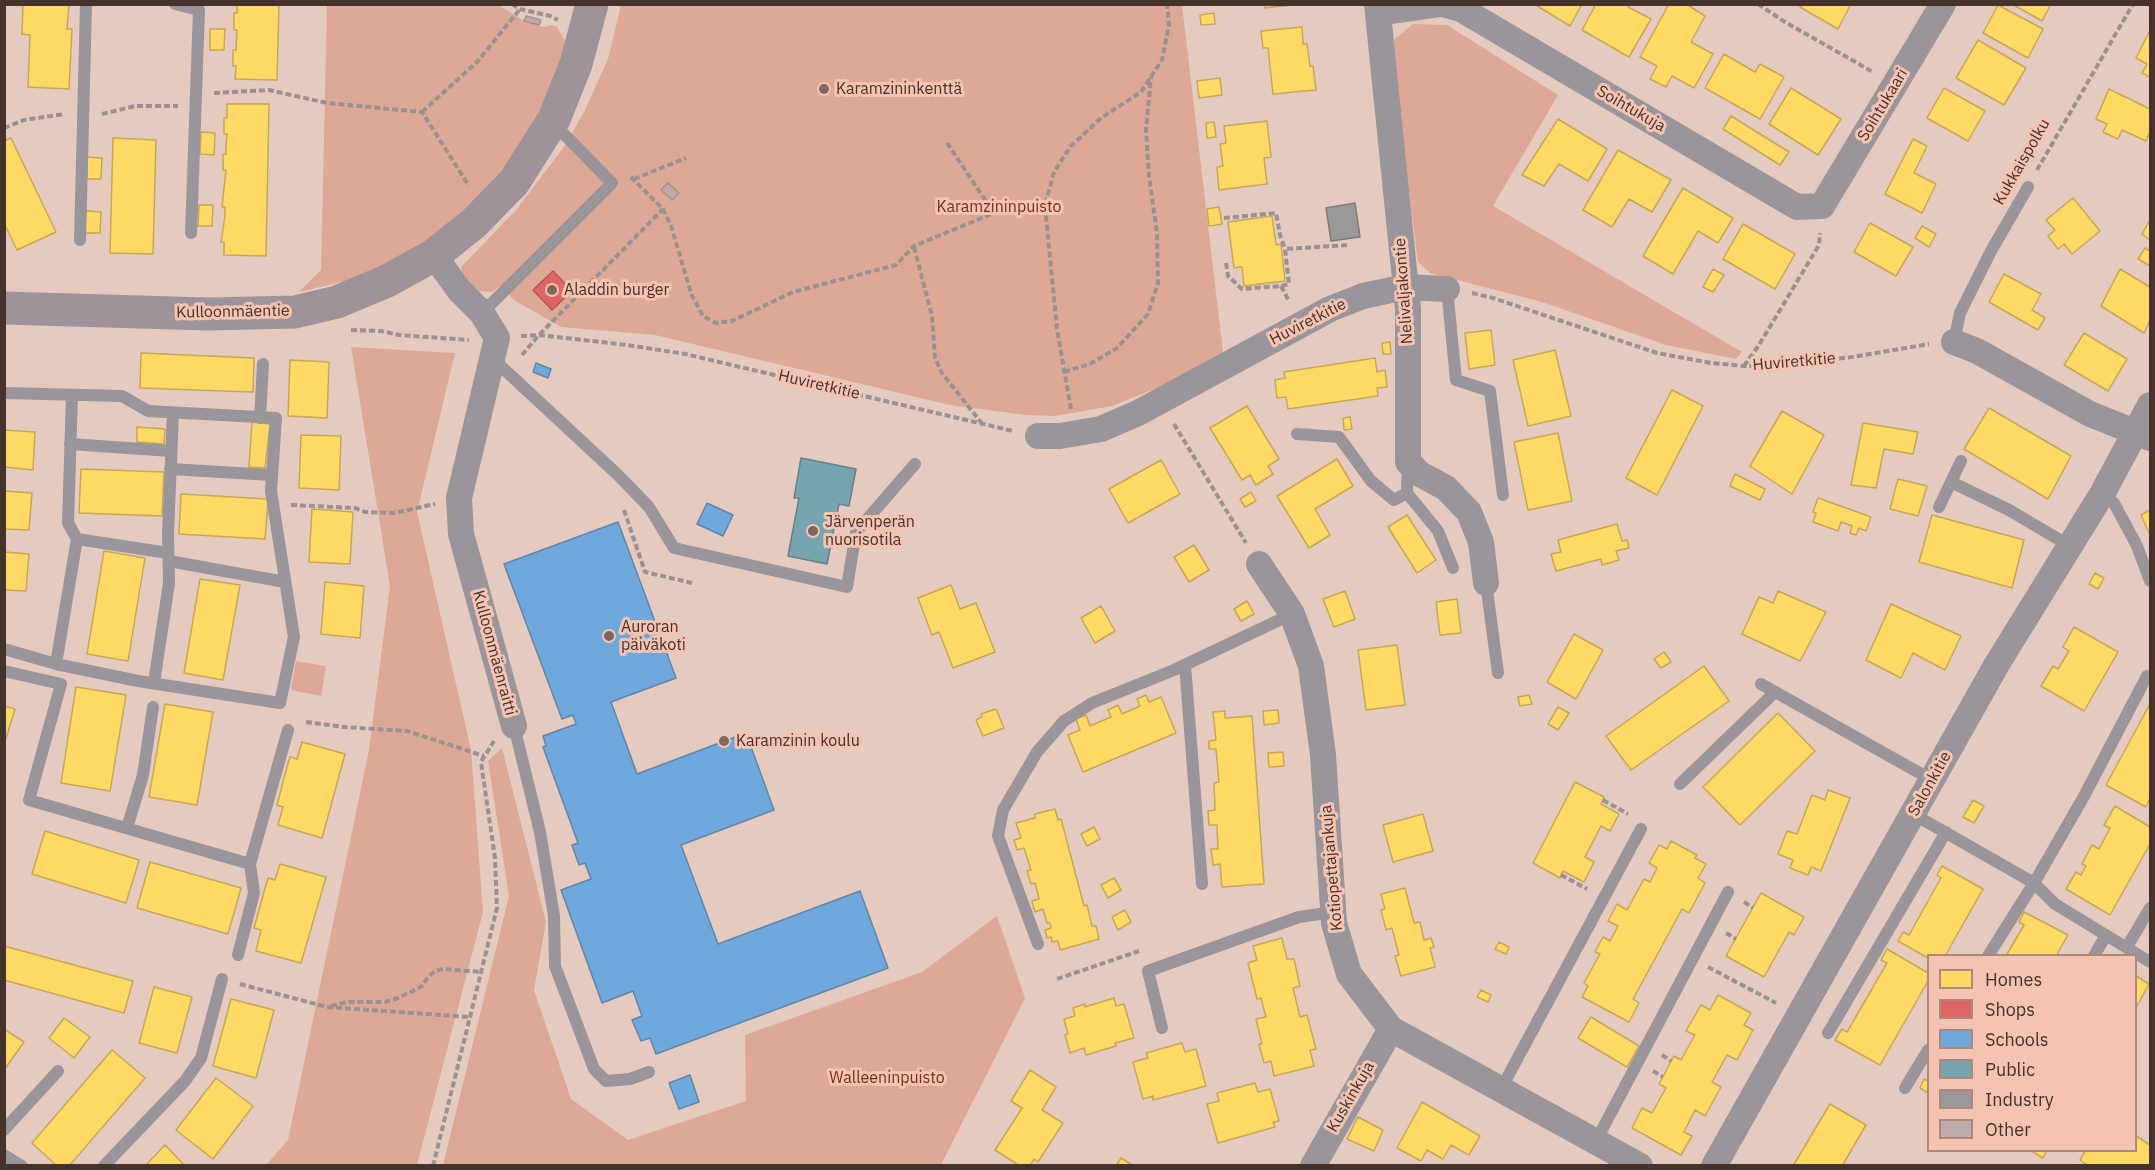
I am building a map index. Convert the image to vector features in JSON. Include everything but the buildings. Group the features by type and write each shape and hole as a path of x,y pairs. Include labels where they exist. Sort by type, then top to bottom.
{"street":[{"name":"Kulloonmäentie","path":"4,308 208,314 295,312 337,302 387,281 434,255 474,223 514,182 552,122 576,64 592,4"},
{"name":"Soihtukuja","path":"1377,9 1441,4 1461,9 1797,207 1822,206"},
{"name":"Soihtukaari","path":"1822,206 1943,4"},
{"name":"Nelivaljakontie","path":"1377,9 1408,309 1408,462"},
{"path":"434,255 459,290 482,313 499,356"},
{"name":"Huviretkitie","path":"1038,436 1060,436 1101,429 1160,401 1330,309 1363,296 1405,287 1447,289"},
{"path":"1954,342 1977,351 2090,414 2143,435"},
{"name":"Kulloonmäenraitti","path":"499,356 459,498 461,534 514,726"},
{"name":"Salonkitie","path":"1714,1166 1997,664 2102,494 2143,435 2151,405"},
{"path":"1408,462 1420,474 1446,488 1469,512 1481,542 1486,583"},
{"name":"Kotiopettajankuja","path":"1259,564 1292,614 1311,666 1321,743 1334,923 1349,974 1391,1029 1596,1141 1626,1162"},
{"name":"Kuskinkuja","path":"1313,1166 1391,1029"}],"lane":[{"path":"80,240 86,4"},
{"path":"175,4 200,7 191,233"},
{"path":"482,313 612,183 552,122"},
{"name":"Kukkaispolku","path":"1954,342 1960,313 1990,251 2028,187"},
{"path":"1447,289 1456,380 1490,391 1503,495"},
{"path":"499,356 649,507 674,548 847,587 856,532 915,464"},
{"path":"260,418 263,364"},
{"path":"4,393 122,396 148,411 276,418 271,491 294,637 280,704 56,664 4,649"},
{"path":"56,664 77,539 68,523 72,395"},
{"path":"154,683 169,582 173,413"},
{"path":"1297,434 1339,437 1371,482 1394,500 1407,493"},
{"path":"70,444 171,451"},
{"path":"1939,507 1961,461"},
{"path":"1408,462 1407,493 1438,531 1453,568"},
{"path":"170,469 272,475"},
{"path":"1951,482 2009,510 2070,546"},
{"path":"2102,494 2114,503 2137,546 2151,581"},
{"path":"77,539 285,582"},
{"path":"1486,583 1498,673"},
{"path":"1038,944 998,836 1003,810 1037,752 1064,721 1092,703 1185,665 1292,614"},
{"path":"1185,665 1202,884"},
{"path":"4,671 61,684 29,800 250,864"},
{"path":"1989,954 2083,798 2147,676"},
{"path":"1761,684 1932,780"},
{"path":"1680,784 1775,692"},
{"path":"127,828 142,775 153,707"},
{"path":"514,726 540,832 554,916 555,966 594,1069 606,1081 630,1079 649,1072"},
{"path":"238,955 254,893 250,864 288,730"},
{"path":"1913,814 2034,883 2055,904 2151,962"},
{"path":"1501,1089 1641,829"},
{"path":"1828,1033 1946,832"},
{"path":"1596,1141 1728,892"},
{"path":"2127,947 2151,908"},
{"path":"1162,1028 1148,971 1299,917 1333,912"},
{"path":"2095,954 2106,935"},
{"path":"104,1166 185,1082 201,1058 222,979"},
{"path":"1905,1088 1927,1053"},
{"path":"4,1130 58,1071"},
{"path":"4,1155 22,1166"}],"path":[{"path":"1075,434 1057,329 1045,206 1054,172 1071,146 1101,118 1141,92 1162,60 1169,25 1167,4"},
{"path":"1758,4 1785,22 1896,85"},
{"name":"Kukkaispolku","path":"2028,187 2131,5"},
{"path":"4,128 24,120 62,114 103,114 135,106 179,106 196,94 269,90 301,95 327,103 422,112 478,61 520,9"},
{"path":"1064,372 1090,364 1117,348 1148,314 1158,283 1157,233 1149,176 1146,130 1151,76"},
{"path":"422,112 485,212"},
{"path":"947,143 994,213"},
{"path":"612,183 633,180 686,158"},
{"path":"625,171 663,209 671,226 692,296 703,316 716,323 732,321 793,292 896,265 914,246 994,213 1027,206 1045,206"},
{"path":"1744,366 1819,245 1822,206"},
{"path":"499,356 539,335 663,209"},
{"path":"1224,218 1276,213 1285,249 1289,284 1242,289 1228,276 1227,263"},
{"path":"1285,249 1349,245"},
{"path":"914,246 932,316 935,358 942,372 983,425"},
{"name":"Huviretkitie","path":"1447,289 1493,298 1657,353 1711,363 1775,366 1954,342"},
{"name":"Huviretkitie","path":"349,330 468,340 499,356 539,335 627,345 685,354 1038,436"},
{"path":"1160,401 1259,564"},
{"path":"273,504 355,508 365,512 394,513 459,498"},
{"path":"620,502 645,572 692,583"},
{"path":"288,730 300,722 344,728 407,731 484,756 481,762 495,858 497,908 433,1166"},
{"name":"Kulloonmäenraitti","path":"484,756 492,743 514,726"},
{"path":"1603,800 1630,816 1641,829"},
{"path":"1562,874 1603,898"},
{"path":"1692,959 1799,1016"},
{"path":"327,1007 346,1002 385,1002 421,987 429,976 442,969 481,972"},
{"path":"222,979 327,1007 470,1017"}],"green space":[{"path":"327,5 498,5 524,21 543,27 551,25 557,27 566,43 565,59 533,125 497,178 461,216 421,246 367,276 299,292 321,270"},
{"name":"Karamzininpuisto","path":"621,5 1182,5 1223,352 1167,384 1112,406 1055,416 1025,415 950,405 655,335 561,327 514,300 500,286 492,292 475,291 464,279 461,267 517,209 566,144 585,110 608,59"},
{"path":"1413,24 1447,25 1558,95 1493,206 1742,352 1736,359 1666,345 1542,302 1430,273 1418,262 1390,43"},
{"path":"351,347 455,353 417,512 471,750 483,912 417,1165 266,1165 288,1140 369,750 390,586"},
{"path":"296,661 326,666 321,696 291,690"},
{"name":"Walleeninpuisto","path":"502,748 546,922 534,990 571,1099 628,1140 746,1101 745,1035 922,972 997,916 1025,998 941,1165 443,1165 509,896 488,761"}],"place":[{"name":"Karamzininkenttä","path":"824,89"},
{"name":"Aladdin burger","path":"552,290"},
{"name":"Järvenperän nuorisotila","path":"813,531"},
{"name":"Auroran päiväkoti","path":"609,636"},
{"name":"Karamzinin koulu","path":"724,741"}]}
